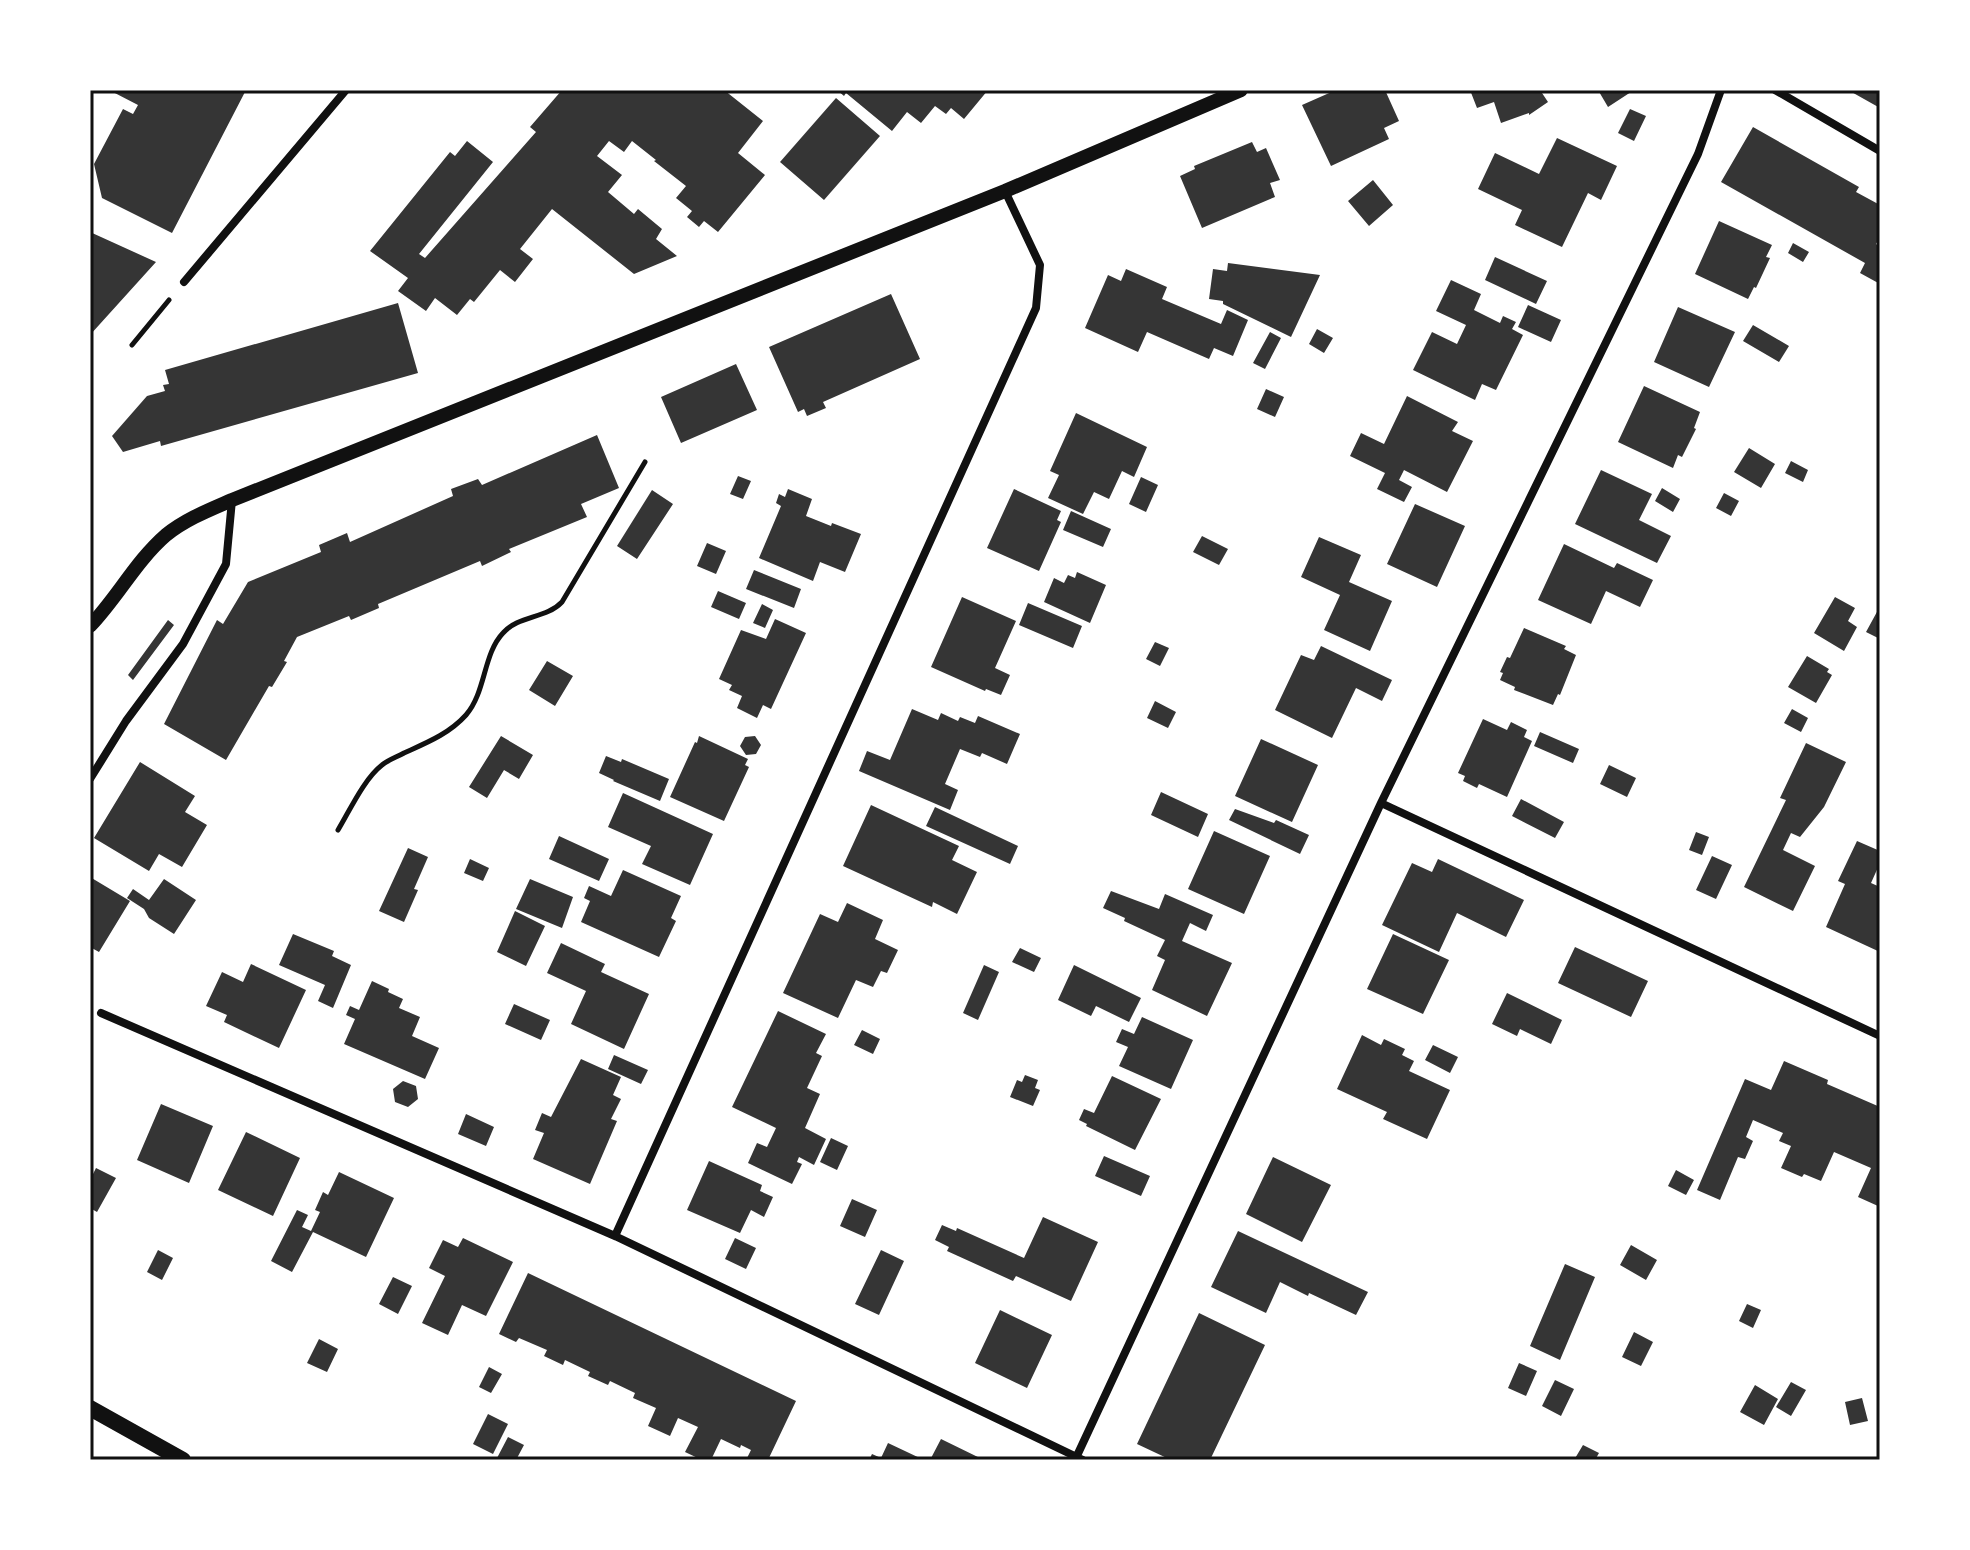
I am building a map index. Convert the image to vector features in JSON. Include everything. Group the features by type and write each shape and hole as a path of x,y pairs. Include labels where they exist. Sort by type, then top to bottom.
{"main road":[{"path":"90,1408 183,1460"}],"street":[{"path":"184,282 346,90"},
{"path":"90,626 107,609 147,555 188,520 1005,191 1241,90"},
{"path":"101,1013 615,1236 1078,1459 1381,803 1698,154 1721,90"},
{"path":"1775,90 1880,151"},
{"path":"615,1236 1036,308 1040,265 1005,191"},
{"path":"90,779 126,721 183,644 226,564 232,500"},
{"path":"1381,803 1880,1036"}],"path":[{"path":"132,345 184,282"},
{"path":"338,830 371,777 383,764 449,731 469,712 503,633 513,624 549,612 562,602 645,462"}],"building":[{"path":"109,90 246,90 172,233 102,198 94,164 123,109 133,114 138,105"},
{"path":"562,90 724,90 763,121 738,153 765,175 718,232 704,221 699,227 687,217 692,211 676,198 686,186 656,160 632,141 624,152 609,141 597,156 622,175 608,192 634,214 638,209 662,229 656,239 677,256 634,274 552,209 520,249 533,259 515,282 500,270 474,302 470,299 457,315 435,298 426,311 398,291 408,278 370,251 450,152 455,156 467,141 493,162 419,254 425,258 536,132 530,127"},
{"path":"837,90 988,90 964,119 951,108 946,114 935,106 921,123 907,112 892,131 846,93 844,96"},
{"path":"1336,90 1385,90 1399,121 1384,128 1389,139 1331,166 1302,105"},
{"path":"1470,90 1540,90 1548,102 1529,115 1501,123 1494,102 1477,108"},
{"path":"1598,90 1629,90 1631,92 1608,107"},
{"path":"1848,90 1880,90 1880,108"},
{"path":"836,98 880,136 824,200 780,162"},
{"path":"1630,109 1646,116 1634,141 1618,133"},
{"path":"1753,127 1859,187 1856,192 1880,205 1880,237 1876,244 1880,247 1880,284 1860,273 1865,263 1721,182"},
{"path":"1557,138 1617,166 1601,200 1588,193 1562,247 1515,225 1522,210 1478,189 1495,153 1539,174"},
{"path":"1252,142 1257,152 1266,148 1280,180 1270,183 1275,197 1202,228 1180,176 1195,169 1194,166"},
{"path":"1373,180 1393,205 1369,226 1348,201"},
{"path":"1719,221 1772,245 1766,257 1770,258 1748,299 1695,274"},
{"path":"90,232 156,262 90,335"},
{"path":"1793,243 1809,252 1803,262 1788,253"},
{"path":"1495,257 1547,281 1536,304 1485,280"},
{"path":"1228,263 1320,275 1291,337 1223,304 1223,301 1209,299 1213,269 1227,271"},
{"path":"1126,269 1167,287 1162,299 1221,324 1227,310 1248,320 1233,356 1214,348 1209,359 1147,332 1138,352 1085,328 1108,275 1121,281"},
{"path":"1451,280 1481,294 1474,310 1500,323 1503,316 1516,322 1512,329 1523,335 1496,390 1482,384 1475,400 1413,370 1432,332 1457,344 1466,325 1436,311"},
{"path":"891,294 920,359 823,402 826,408 807,416 804,409 798,412 769,347"},
{"path":"398,303 418,373 161,446 160,441 123,452 112,436 147,396 165,391 163,385 169,384 165,370"},
{"path":"1528,305 1561,320 1551,342 1518,327"},
{"path":"1678,307 1735,332 1709,387 1654,362"},
{"path":"1753,325 1789,346 1779,362 1743,341"},
{"path":"1317,329 1333,338 1324,353 1309,344"},
{"path":"1270,332 1281,338 1265,369 1253,363"},
{"path":"736,364 757,410 681,443 661,397"},
{"path":"1644,386 1700,412 1696,429 1673,468 1618,442"},
{"path":"1266,389 1284,397 1275,417 1257,409"},
{"path":"1407,396 1458,422 1452,431 1473,441 1447,492 1404,470 1399,480 1412,487 1404,502 1377,489 1385,473 1350,456 1361,433 1384,444"},
{"path":"1076,413 1147,447 1134,477 1122,471 1109,499 1094,492 1083,514 1048,498 1059,475 1050,471"},
{"path":"597,435 619,488 581,504 587,517 509,549 511,552 482,566 480,561 378,604 379,608 351,620 349,616 297,637 284,661 287,662 272,687 269,686 226,760 164,724 217,620 223,624 248,582 321,552 319,545 347,533 350,542 453,496 451,489 478,479 482,485"},
{"path":"1749,448 1775,464 1761,488 1734,472"},
{"path":"1791,461 1808,470 1803,482 1785,473"},
{"path":"1601,470 1652,494 1639,520 1671,536 1657,563 1575,524"},
{"path":"738,476 751,481 743,499 730,494"},
{"path":"1141,477 1158,485 1146,512 1129,504"},
{"path":"1662,488 1680,499 1673,512 1655,501"},
{"path":"788,489 812,499 806,516 861,534 845,572 820,562 813,581 759,558 781,506 776,503 779,494 785,497"},
{"path":"1014,489 1061,511 1057,520 1061,522 1039,571 987,548"},
{"path":"652,490 673,504 637,559 617,546"},
{"path":"1724,493 1739,501 1731,516 1716,508"},
{"path":"1415,504 1465,526 1437,587 1387,564"},
{"path":"1071,511 1111,529 1103,547 1063,530"},
{"path":"1202,536 1228,549 1219,565 1193,552"},
{"path":"1319,537 1361,555 1349,582 1392,601 1370,651 1324,630 1340,595 1301,577"},
{"path":"707,543 726,551 716,574 697,566"},
{"path":"1564,544 1614,568 1617,563 1653,580 1640,607 1606,591 1591,624 1538,600"},
{"path":"754,570 801,589 794,608 746,589"},
{"path":"1077,572 1106,585 1090,623 1044,602 1054,578 1064,583 1068,575 1075,578"},
{"path":"718,591 746,603 739,619 711,607"},
{"path":"962,597 1016,621 995,668 1010,675 1001,695 931,667"},
{"path":"1835,597 1855,608 1848,621 1857,627 1844,651 1814,633"},
{"path":"1028,603 1082,626 1073,648 1019,625"},
{"path":"762,604 773,610 765,628 753,623"},
{"path":"1880,611 1880,639 1866,632"},
{"path":"775,619 806,633 771,709 763,705 757,718 737,708 742,696 729,690 732,685 719,679 741,630 766,639"},
{"path":"168,620 174,625 133,680 128,675"},
{"path":"1524,628 1566,646 1564,649 1576,655 1553,705 1514,690 1515,687 1500,680 1503,673 1500,672"},
{"path":"1155,642 1169,648 1160,666 1146,659"},
{"path":"1321,646 1392,680 1382,701 1356,688 1332,738 1275,710 1301,655 1314,660"},
{"path":"1807,656 1829,669 1827,672 1832,675 1816,703 1788,687"},
{"path":"547,661 573,676 555,706 529,690"},
{"path":"1155,701 1176,712 1168,728 1147,718"},
{"path":"912,709 938,720 941,713 958,721 960,717 975,723 978,716 1020,734 1007,764 982,753 980,757 960,749 945,784 958,790 950,810 859,771 867,751 890,760"},
{"path":"1792,709 1808,718 1801,732 1784,723"},
{"path":"1483,719 1507,730 1511,722 1527,730 1524,737 1532,741 1507,797 1479,784 1477,788 1463,781 1465,776 1458,773"},
{"path":"1540,732 1579,749 1573,763 1534,746"},
{"path":"501,736 533,755 519,779 504,770 487,798 469,787"},
{"path":"699,736 748,759 745,765 749,767 724,821 670,797"},
{"path":"755,736 761,745 756,754 746,755 740,746 745,737"},
{"path":"1261,739 1318,765 1292,822 1235,796"},
{"path":"1806,743 1846,762 1824,807 1800,837 1791,833 1783,850 1815,866 1793,911 1744,887 1786,800 1780,798"},
{"path":"606,756 621,762 622,759 669,779 660,801 599,773"},
{"path":"140,762 195,796 185,812 207,825 182,867 159,854 149,871 94,838"},
{"path":"1609,765 1636,778 1627,797 1600,784"},
{"path":"1161,792 1208,814 1198,837 1151,815"},
{"path":"623,793 713,834 690,885 642,864 651,846 608,827"},
{"path":"1521,799 1564,822 1555,838 1512,816"},
{"path":"871,805 959,846 952,860 977,872 957,914 933,902 932,907 843,866"},
{"path":"935,807 1018,846 1010,864 926,826"},
{"path":"1235,809 1274,823 1276,820 1309,835 1300,854 1229,820"},
{"path":"1214,831 1270,856 1244,914 1188,889"},
{"path":"1696,832 1709,837 1702,855 1689,850"},
{"path":"559,836 609,859 599,881 549,859"},
{"path":"1857,841 1880,851 1880,863 1871,883 1880,887 1880,952 1826,927 1845,884 1838,881"},
{"path":"408,848 428,857 404,922 379,911"},
{"path":"1712,856 1732,865 1716,899 1696,890"},
{"path":"470,859 489,868 483,881 464,873"},
{"path":"1438,859 1524,900 1506,937 1457,913 1439,952 1382,925 1412,863 1432,872"},
{"path":"623,870 681,896 671,918 676,921 659,957 581,922 590,901 584,898 589,886 611,896"},
{"path":"90,877 130,901 99,952 90,947"},
{"path":"164,879 196,900 174,934 149,918 144,909 127,898 133,889 149,900"},
{"path":"530,879 573,897 562,928 516,909"},
{"path":"1111,891 1159,909 1165,894 1213,915 1206,931 1190,923 1182,941 1232,963 1207,1016 1152,990 1165,960 1157,956 1165,940 1103,908"},
{"path":"847,903 883,920 875,939 898,950 887,973 881,971 873,987 856,980 838,1018 783,993 820,914 838,922"},
{"path":"515,911 545,926 526,966 497,952"},
{"path":"293,934 334,951 332,956 351,965 333,1008 318,1001 325,985 279,965"},
{"path":"1393,934 1449,960 1423,1014 1367,989"},
{"path":"561,943 605,964 601,972 649,994 624,1049 571,1024 586,991 547,973"},
{"path":"1575,947 1648,981 1631,1017 1558,983"},
{"path":"1020,948 1041,958 1034,972 1012,962"},
{"path":"251,964 306,990 279,1048 224,1022 227,1015 206,1006 222,972 243,982"},
{"path":"984,965 999,972 978,1020 963,1013"},
{"path":"1074,965 1141,998 1129,1022 1096,1006 1091,1016 1058,1000"},
{"path":"372,981 403,999 399,1008 420,1017 412,1036 439,1048 425,1079 344,1044 355,1019 346,1015 350,1006 359,1010"},
{"path":"1507,993 1562,1020 1551,1044 1520,1029 1517,1036 1492,1024"},
{"path":"514,1004 550,1020 541,1040 505,1024"},
{"path":"778,1011 826,1034 816,1053 822,1056 807,1088 820,1094 805,1128 826,1139 814,1165 799,1157 797,1162 802,1164 792,1184 748,1163 757,1143 767,1147 776,1128 732,1107"},
{"path":"1142,1017 1193,1040 1171,1089 1119,1066 1128,1047 1116,1042 1122,1029 1134,1034"},
{"path":"862,1030 880,1039 873,1054 854,1045"},
{"path":"1362,1035 1381,1045 1384,1039 1405,1049 1402,1055 1414,1061 1409,1071 1450,1090 1427,1139 1383,1119 1387,1112 1337,1089"},
{"path":"1433,1045 1458,1057 1450,1073 1425,1060"},
{"path":"614,1055 648,1070 641,1084 608,1069"},
{"path":"581,1059 621,1077 613,1095 621,1099 611,1119 617,1121 590,1184 533,1159 544,1133 535,1130 542,1113 551,1117"},
{"path":"1784,1061 1880,1107 1878,1206 1858,1197 1871,1168 1834,1152 1821,1181 1804,1174 1802,1177 1781,1168 1791,1146 1779,1141 1783,1133 1753,1120 1746,1137 1753,1141 1745,1159 1738,1157 1720,1200 1697,1190 1745,1079 1771,1090"},
{"path":"1025,1075 1038,1080 1035,1088 1040,1090 1033,1106 1010,1097 1017,1080 1022,1082"},
{"path":"1112,1076 1161,1099 1135,1150 1079,1120 1084,1109 1094,1113"},
{"path":"403,1081 416,1086 418,1099 408,1107 395,1102 393,1089"},
{"path":"161,1104 213,1126 189,1183 137,1160"},
{"path":"466,1114 494,1127 486,1146 458,1134"},
{"path":"246,1132 300,1158 273,1216 218,1190"},
{"path":"831,1138 848,1146 837,1170 820,1162"},
{"path":"1104,1156 1150,1176 1141,1196 1095,1176"},
{"path":"1273,1157 1331,1185 1302,1242 1246,1214"},
{"path":"709,1161 762,1185 760,1191 773,1197 764,1217 751,1210 740,1233 687,1210"},
{"path":"96,1168 116,1178 97,1212 90,1208 90,1180"},
{"path":"1676,1170 1694,1180 1686,1195 1668,1186"},
{"path":"339,1172 394,1198 366,1257 313,1232 292,1272 271,1261 297,1210 308,1215 302,1227 311,1231 320,1212 315,1210 323,1192 328,1195"},
{"path":"852,1199 877,1210 865,1237 840,1226"},
{"path":"1043,1217 1098,1242 1071,1301 1016,1276 1013,1281 947,1251 949,1247 935,1240 942,1225 956,1231 957,1228 1024,1258"},
{"path":"1238,1231 1368,1292 1356,1315 1280,1282 1266,1313 1211,1287"},
{"path":"463,1238 513,1262 486,1316 462,1305 448,1335 422,1323 445,1276 429,1268 443,1240 458,1247"},
{"path":"735,1238 756,1248 746,1269 725,1259"},
{"path":"1631,1245 1657,1260 1646,1280 1620,1265"},
{"path":"158,1250 173,1258 162,1280 147,1272"},
{"path":"881,1250 904,1261 879,1315 855,1304"},
{"path":"1565,1264 1595,1277 1560,1360 1530,1346"},
{"path":"528,1273 796,1401 768,1460 746,1460 751,1450 721,1439 711,1460 702,1460 685,1452 698,1427 678,1418 670,1436 648,1426 656,1408 633,1398 635,1393 610,1381 608,1385 588,1376 590,1372 565,1360 563,1365 544,1356 547,1350 519,1338 516,1342 499,1334"},
{"path":"393,1277 412,1286 398,1314 379,1304"},
{"path":"1747,1304 1761,1310 1753,1328 1739,1321"},
{"path":"1000,1310 1052,1335 1027,1388 975,1363"},
{"path":"1199,1313 1265,1345 1210,1460 1171,1460 1137,1444"},
{"path":"1634,1332 1653,1342 1641,1366 1622,1357"},
{"path":"319,1339 338,1349 327,1372 307,1363"},
{"path":"1519,1363 1537,1371 1526,1396 1508,1388"},
{"path":"489,1367 502,1374 491,1393 479,1387"},
{"path":"1555,1380 1574,1389 1561,1416 1542,1406"},
{"path":"1791,1382 1806,1390 1791,1416 1776,1407"},
{"path":"1755,1385 1778,1399 1764,1425 1740,1412"},
{"path":"1862,1398 1868,1421 1850,1425 1845,1402"},
{"path":"488,1414 508,1424 493,1454 473,1444"},
{"path":"508,1437 524,1445 516,1460 497,1458"},
{"path":"941,1439 984,1460 930,1460"},
{"path":"888,1443 924,1460 869,1460 872,1454 881,1458"},
{"path":"1583,1445 1599,1453 1595,1460 1574,1460"}]}
